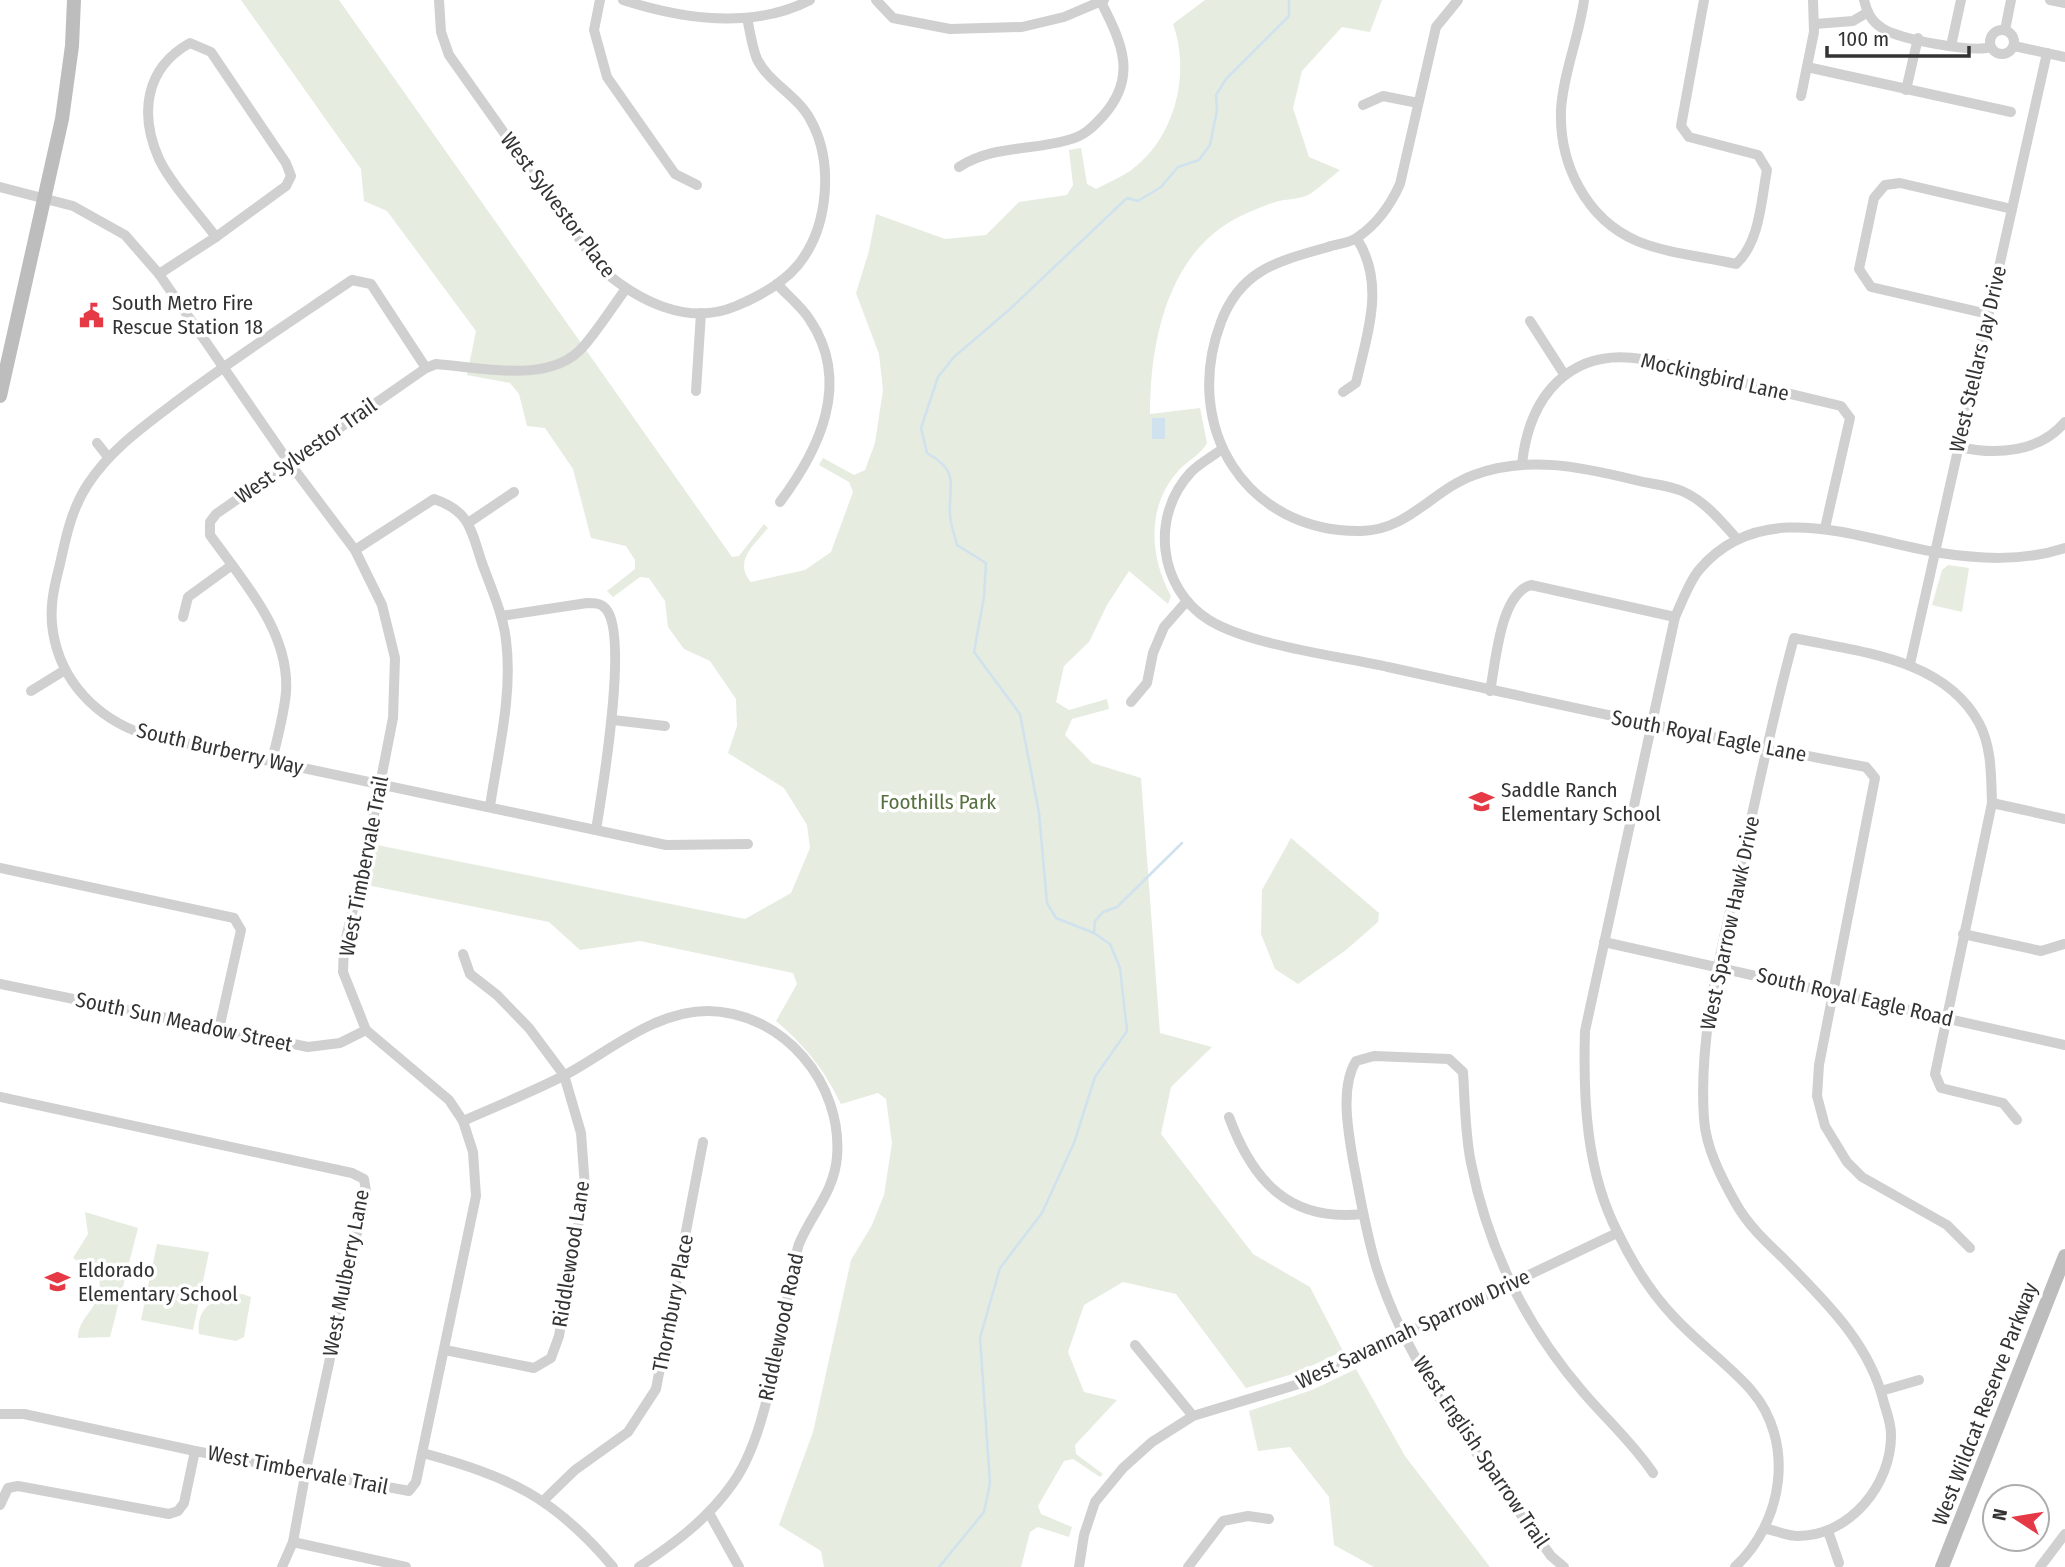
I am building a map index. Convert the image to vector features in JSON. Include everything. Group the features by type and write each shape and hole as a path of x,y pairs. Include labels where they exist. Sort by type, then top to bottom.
{"main road":[{"path":"0,396 62,119 72,46 74,0"},
{"name":"West Wildcat Reserve Parkway","path":"1942,1567 2065,1256"}],"street":[{"name":"West Sylvestor Place","path":"439,0 441,32 449,55 600,268 625,290 662,309 701,313 734,307 777,284 798,265 813,239 823,208 825,174 821,148 810,118 758,61 747,18"},
{"path":"600,0 594,30 607,78 675,174 697,185"},
{"path":"623,0 662,13 708,19 747,18 799,6 810,0"},
{"path":"876,0 893,18 950,29 1022,27 1064,17 1102,1 1119,38 1125,65 1121,92 1108,110 1088,133 1069,141 977,155 959,167"},
{"path":"1458,0 1436,27 1401,184 1390,206 1357,239 1274,263 1256,272 1241,288 1221,321 1209,378 1212,416 1221,450 1247,487 1272,507 1299,520 1363,531 1397,524 1474,475 1522,464 1576,466 1682,491 1710,508 1737,539"},
{"path":"1584,0 1561,108 1567,164 1579,188 1592,208 1637,241 1736,264 1747,254 1754,234 1767,170 1758,155 1689,137 1681,126 1704,0"},
{"path":"1801,96 1815,24 1813,0"},
{"path":"1864,0 1868,12 1889,32 1976,51 1991,47 2004,54 2014,46"},
{"path":"1951,46 1961,0"},
{"path":"2005,30 2011,0"},
{"path":"1815,24 1853,21 1868,12"},
{"path":"1991,47 1991,37 1995,32 2005,30 2012,35 2014,46"},
{"path":"1906,90 1918,38"},
{"path":"159,274 216,237 286,186 291,176 286,163 211,52 190,43 170,54 154,79 148,100 148,127 160,161 216,237"},
{"path":"2014,46 2065,57"},
{"name":"West Stellars Jay Drive","path":"1910,664 2047,53"},
{"path":"1807,67 2011,112"},
{"path":"1363,105 1383,96 1418,103"},
{"path":"1988,314 1871,287 1859,269 1874,198 1885,185 1900,183 2012,209"},
{"name":"West Timbervale Trail","path":"0,187 44,196 73,206 125,235 159,274 288,461 355,550 382,605 396,657 393,718 344,946 344,972 366,1030 449,1100 463,1121 473,1152 476,1196 423,1453 416,1482 408,1491 195,1451 24,1414 0,1414"},
{"path":"1343,392 1356,383 1375,294 1366,252 1357,239"},
{"name":"South Burberry Way","path":"426,368 372,284 352,280 222,367 120,444 86,486 76,506 52,598 56,650 65,670 95,708 126,728 666,845 748,844"},
{"path":"777,284 810,319 820,340 827,367 830,403 818,439 797,480 780,502"},
{"path":"426,368 436,364 520,372 558,363 582,349 625,290"},
{"path":"696,391 701,313"},
{"path":"1530,321 1563,374"},
{"name":"Mockingbird Lane","path":"1522,464 1533,414 1563,374 1594,361 1640,359 1841,406 1850,418 1825,528"},
{"name":"West Sylvestor Trail","path":"272,761 286,693 285,663 277,634 210,535 210,522 216,514 288,461 426,368"},
{"path":"1959,447 1998,453 2029,445 2059,430 2065,422"},
{"path":"97,443 108,457"},
{"name":"South Royal Eagle Lane","path":"1221,450 1192,472 1173,499 1167,519 1167,566 1186,602 1234,633 1490,691 1866,767 1875,778 1819,1065 1817,1096 1825,1126 1847,1162 1862,1177 1947,1225 1970,1248"},
{"path":"468,523 514,492"},
{"path":"355,550 434,499 454,506 468,523 501,616 506,642 506,704 490,806"},
{"path":"1735,1567 1767,1529 1776,1498 1778,1455 1769,1416 1751,1391 1672,1316 1617,1233 1598,1179 1583,1085 1585,1031 1675,617 1698,571 1737,539 1772,527 1825,528 1935,552 1999,559 2038,557 2065,548"},
{"path":"183,617 188,597 232,565"},
{"path":"1490,691 1508,604 1520,588 1531,585 1675,617"},
{"path":"1131,702 1147,683 1153,653 1164,627 1186,602"},
{"path":"501,616 587,603 600,603 609,611 614,637 613,720 596,830"},
{"name":"West Sparrow Hawk Drive","path":"1767,1529 1797,1536 1828,1531 1859,1511 1877,1489 1888,1460 1891,1433 1881,1391 1870,1364 1834,1310 1755,1230 1736,1204 1716,1164 1704,1122 1703,1069 1718,966 1773,716 1794,638 1910,664"},
{"path":"1910,664 1952,690 1979,724 1991,765 1992,803 1935,1074 1941,1088 2003,1104 2017,1120"},
{"path":"31,691 65,670"},
{"path":"613,720 665,726"},
{"path":"1992,803 2065,818"},
{"path":"0,868 234,918 241,930 219,1029"},
{"path":"1963,934 2042,951 2064,944"},
{"name":"South Royal Eagle Road","path":"1604,942 2065,1045"},
{"name":"Riddlewood Lane","path":"445,1350 534,1368 544,1365 551,1358 559,1336 586,1187 581,1133 564,1075 529,1028 497,995 470,974 463,954"},
{"name":"South Sun Meadow Street","path":"0,984 308,1047 340,1043 366,1030"},
{"name":"Riddlewood Road","path":"463,1121 564,1075 662,1019 708,1011 743,1017 774,1030 796,1048 822,1082 835,1121 837,1158 828,1196 799,1244 760,1426 735,1481 709,1513 677,1542 639,1567"},
{"name":"West English Sparrow Trail","path":"1564,1567 1551,1556 1438,1396 1403,1333 1377,1270 1363,1214 1350,1142 1347,1076 1356,1061 1374,1056 1449,1059 1463,1072 1470,1160 1482,1208 1509,1284 1544,1342 1583,1392 1637,1450 1653,1473"},
{"name":"West Mulberry Lane","path":"0,1097 352,1173 364,1179 366,1191 293,1542 282,1567"},
{"path":"1228,1117 1240,1148 1274,1190 1290,1203 1310,1212 1333,1217 1363,1214"},
{"name":"Thornbury Place","path":"544,1500 575,1470 628,1433 656,1389 703,1142"},
{"name":"West Savannah Sparrow Drive","path":"1079,1567 1084,1535 1096,1502 1124,1468 1152,1442 1193,1416 1302,1383 1617,1233"},
{"path":"1135,1345 1193,1416"},
{"path":"1881,1391 1919,1380"},
{"path":"0,1505 8,1488 19,1486 169,1514 178,1511 184,1503 195,1451"},
{"path":"423,1453 502,1478 544,1500 582,1531 612,1567"},
{"path":"709,1513 739,1567"},
{"path":"1188,1567 1223,1521 1248,1516 1269,1519"},
{"path":"1828,1531 1839,1563"},
{"path":"2040,1567 2065,1534"},
{"path":"293,1542 406,1567"}],"green space":[{"name":"Foothills Park","path":"241,0 339,0 732,557 739,556 764,524 768,528 745,560 744,567 751,582 805,570 831,552 853,492 849,482 819,465 823,458 854,475 865,470 875,443 883,390 879,354 856,293 869,251 876,214 945,239 986,235 1019,202 1067,195 1073,185 1069,150 1081,148 1087,184 1096,189 1130,171 1146,158 1158,142 1175,104 1180,64 1173,24 1205,0 1382,0 1370,32 1342,27 1302,71 1293,108 1309,157 1340,170 1310,194 1265,205 1217,230 1197,250 1168,300 1154,357 1150,414 1200,408 1207,443 1169,483 1156,514 1155,548 1158,564 1171,596 1168,604 1129,571 1107,605 1089,642 1064,666 1056,702 1069,710 1107,699 1109,709 1072,719 1065,735 1092,763 1141,778 1160,1033 1212,1047 1171,1087 1161,1134 1253,1254 1310,1287 1343,1351 1296,1373 1246,1388 1176,1294 1123,1282 1084,1305 1068,1352 1084,1392 1117,1400 1075,1445 1076,1454 1103,1474 1100,1477 1073,1459 1064,1461 1038,1506 1041,1514 1072,1527 1069,1537 1038,1527 1030,1532 1021,1567 824,1567 821,1551 779,1525 813,1432 851,1260 872,1225 884,1195 892,1143 886,1099 878,1093 841,1104 813,1059 776,1021 797,984 793,973 640,941 580,950 549,922 367,885 377,845 745,919 791,893 810,848 807,825 784,788 728,753 737,726 736,699 710,661 684,649 668,627 665,601 649,578 640,577 613,597 607,591 635,569 635,560 626,546 591,538 573,469 545,428 527,426 519,394 510,383 467,375 476,331 387,211 364,201 361,169"},
{"path":"1948,565 1969,568 1962,612 1932,605 1942,570"},
{"path":"1291,838 1379,913 1378,922 1346,950 1298,984 1275,969 1261,934 1262,890"},
{"path":"85,1212 138,1228 110,1337 78,1338 82,1323 95,1304 100,1287 99,1276 73,1258 88,1234"},
{"path":"157,1244 209,1252 193,1330 141,1320"},
{"path":"242,1294 251,1297 244,1337 236,1341 199,1334 201,1316 210,1304 225,1297"},
{"path":"1356,1369 1405,1456 1490,1567 1374,1567 1334,1545 1329,1497 1290,1447 1258,1451 1249,1411 1312,1390"}],"water":[{"path":"1152,418 1165,418 1165,439 1152,439"}],"waterway":[{"path":"939,1567 984,1512 990,1483 980,1338 1000,1268 1042,1213 1074,1143 1095,1077 1127,1031 1120,968 1110,944 1094,933 1056,918 1047,903 1039,813 1020,714 974,652 984,597 986,563 957,545 950,516 949,473 945,466 927,453 921,428 938,377 954,357 1010,309 1127,198 1138,201 1161,187 1178,167 1199,160 1210,145 1217,110 1216,95 1226,79 1289,16 1289,0"},
{"path":"1094,933 1095,921 1103,912 1117,907 1182,843"}],"place":[{"name":"South Metro Fire Rescue Station 18","path":"92,315"},
{"name":"Saddle Ranch Elementary School","path":"1481,802"},
{"name":"Eldorado Elementary School","path":"58,1282"}]}
